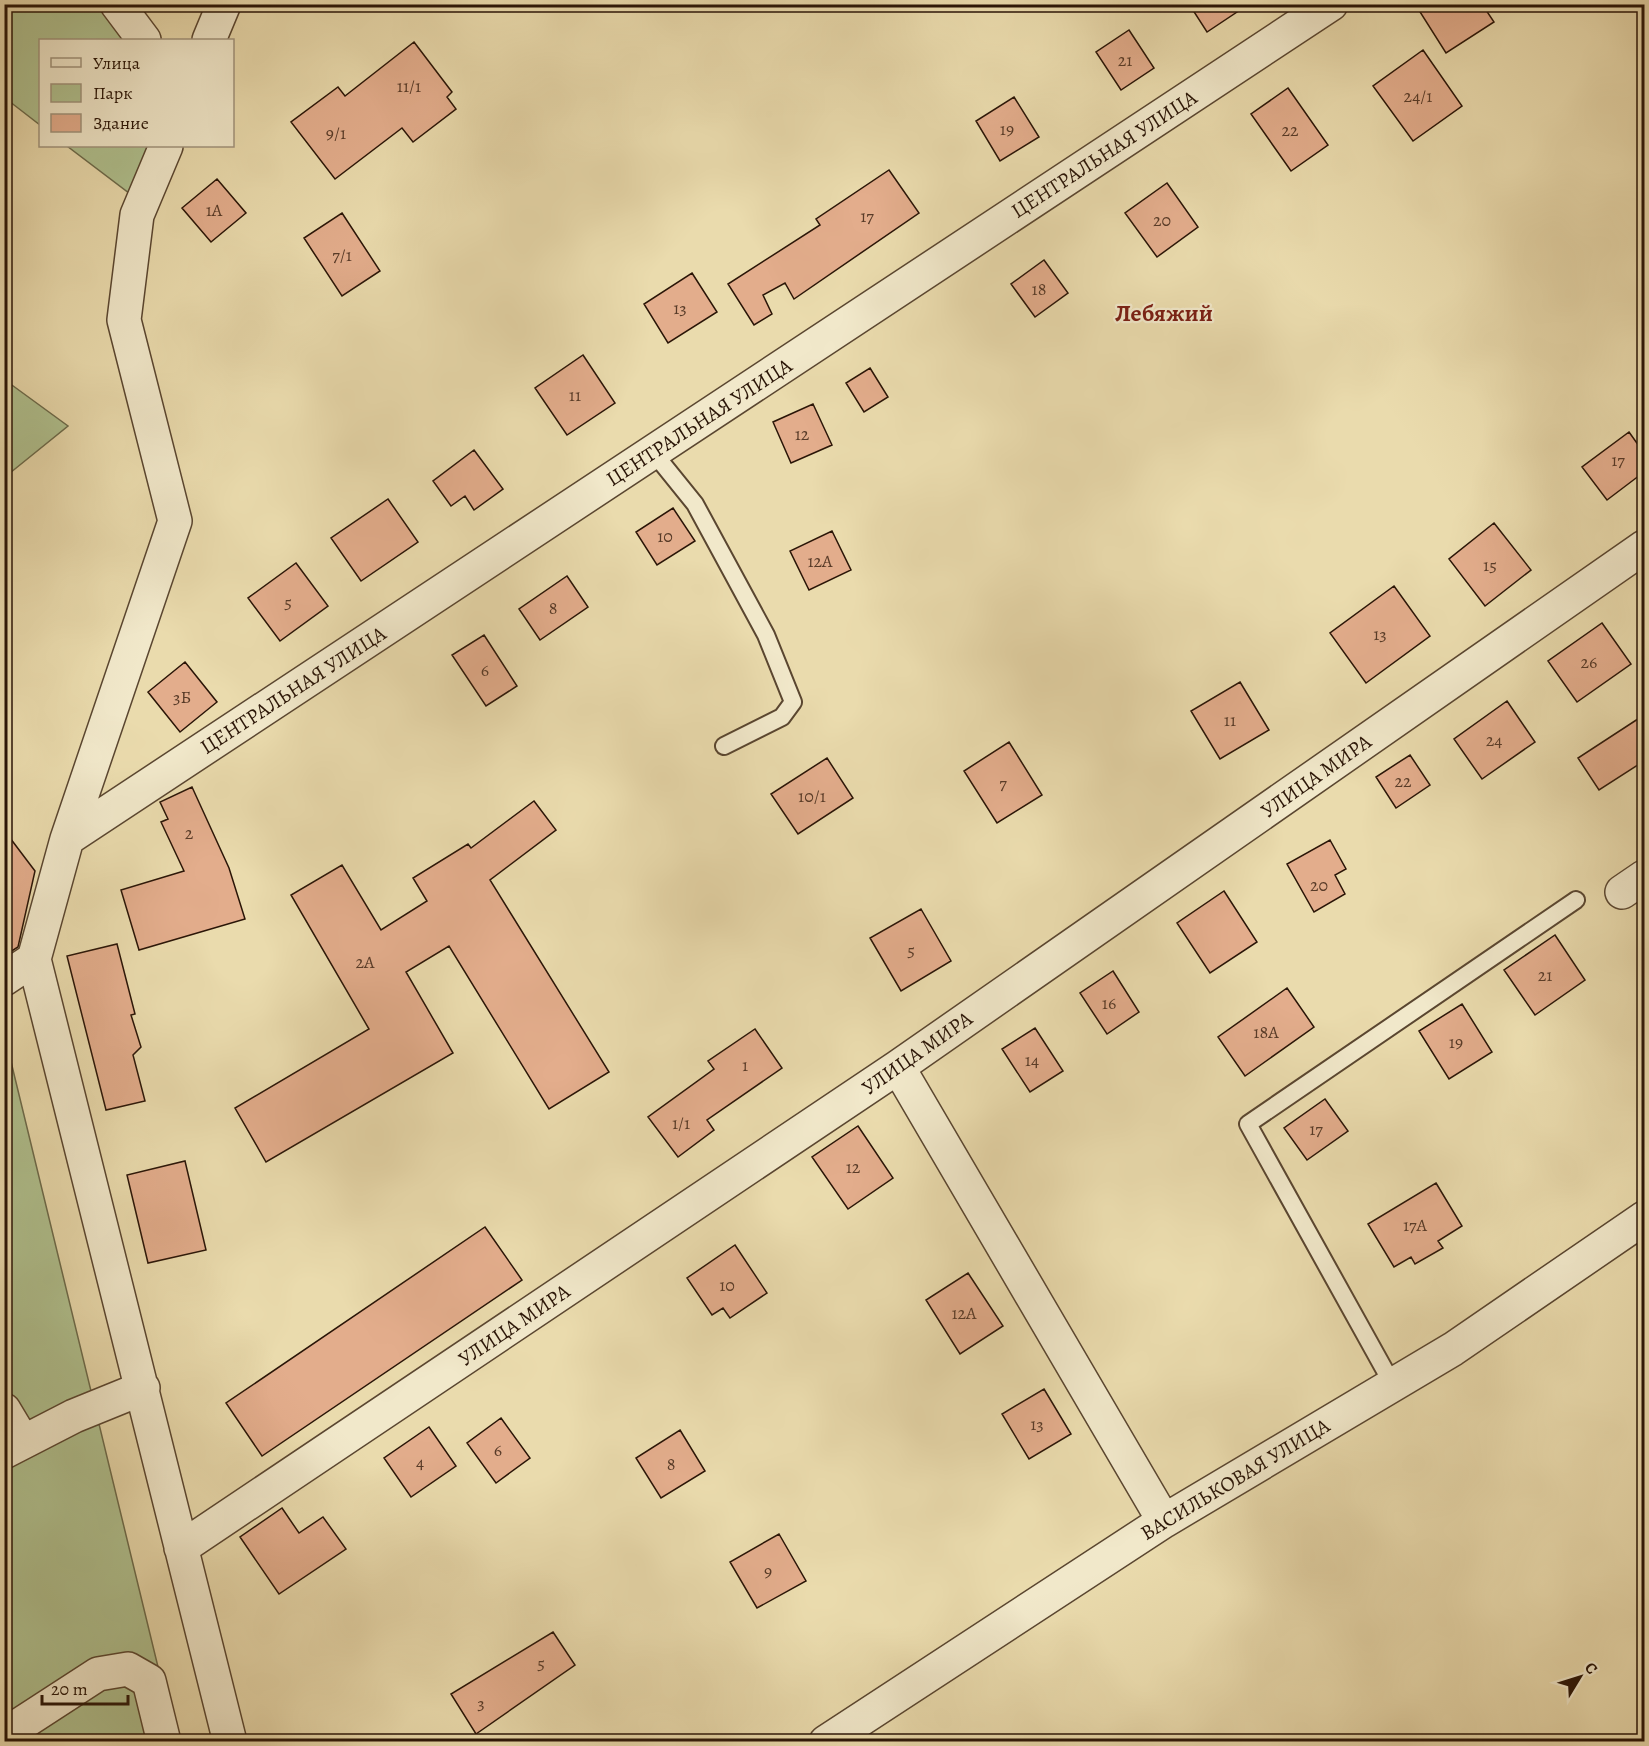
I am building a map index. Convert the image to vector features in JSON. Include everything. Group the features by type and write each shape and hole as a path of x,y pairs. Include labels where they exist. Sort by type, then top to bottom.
{"street":[{"path":"117,4 143,39"},
{"path":"209,39 224,4"},
{"name":"ЦЕНТРАЛЬНАЯ УЛИЦА","path":"67,839 1331,4"},
{"path":"166,147 137,215 124,320 175,521 67,839 34,959 230,1742"},
{"name":"УЛИЦА МИРА","path":"182,1548 898,1066 1644,547"},
{"path":"4,980 34,959"},
{"path":"898,1066 1164,1521"},
{"name":"ВАСИЛЬКОВАЯ УЛИЦА","path":"826,1742 1164,1521 1454,1349 1644,1218"},
{"path":"4,1410 13,1446 74,1416 143,1388"},
{"path":"4,1735 98,1674 128,1669 149,1681 164,1742"}],"lane":[{"path":"653,452 695,504 766,635 794,702 782,717 724,746"},
{"path":"1393,1385 1248,1124 1576,900"}],"green space":[{"path":"4,5 117,5 142,39 39,39 39,124 5,98"},
{"path":"68,147 150,147 129,193"},
{"path":"5,380 68,426 5,477"},
{"path":"5,1037 176,1741 5,1741"}],"building":[{"path":"1189,4 1249,4 1207,32"},
{"path":"1415,4 1482,4 1494,22 1446,53"},
{"path":"1129,30 1154,68 1121,90 1096,52"},
{"path":"414,42 452,92 447,97 456,109 413,142 402,128 335,179 291,122 338,87 345,96"},
{"path":"1423,50 1462,106 1413,141 1373,86"},
{"path":"1288,88 1328,145 1291,171 1251,114"},
{"path":"1014,97 1039,137 1000,161 976,121"},
{"path":"889,170 919,213 794,299 785,283 763,295 772,314 754,325 728,284 820,225 816,219"},
{"path":"217,179 246,213 211,242 182,208"},
{"path":"1167,183 1198,227 1157,257 1125,213"},
{"path":"342,213 380,271 342,296 304,238"},
{"path":"1044,260 1068,293 1035,317 1011,284"},
{"path":"692,273 717,312 668,343 644,304"},
{"path":"583,355 615,403 567,435 535,388"},
{"path":"870,368 888,397 864,412 846,383"},
{"path":"813,404 832,445 791,463 773,422"},
{"path":"1629,432 1644,453 1644,472 1607,500 1582,467"},
{"path":"474,450 503,489 474,510 465,496 451,506 433,481"},
{"path":"388,499 418,542 361,581 331,538"},
{"path":"673,508 695,541 657,565 636,532"},
{"path":"1494,523 1531,570 1485,606 1449,559"},
{"path":"832,531 851,570 809,590 790,551"},
{"path":"296,563 328,606 280,641 248,598"},
{"path":"567,576 588,607 540,640 519,609"},
{"path":"1394,586 1430,636 1366,683 1330,633"},
{"path":"1602,623 1631,664 1577,702 1548,661"},
{"path":"484,635 517,686 486,706 452,655"},
{"path":"185,662 217,702 180,732 148,692"},
{"path":"1240,682 1269,730 1220,759 1191,711"},
{"path":"1507,701 1535,742 1482,779 1454,739"},
{"path":"1644,715 1644,761 1599,790 1578,758"},
{"path":"1009,742 1042,795 997,823 964,771"},
{"path":"1410,755 1430,785 1396,808 1376,777"},
{"path":"827,758 853,798 798,834 771,794"},
{"path":"192,787 229,868 245,919 139,950 121,890 184,871 161,822 168,819 160,802"},
{"path":"534,801 556,830 490,880 609,1072 549,1109 449,946 406,972 453,1053 266,1162 235,1108 369,1029 291,895 342,865 381,930 427,901 413,878 468,844 471,848"},
{"path":"4,830 35,871 18,947 4,956"},
{"path":"1330,840 1346,869 1335,875 1345,894 1314,912 1287,864"},
{"path":"1224,891 1257,942 1210,973 1177,923"},
{"path":"921,909 951,961 901,991 870,938"},
{"path":"1555,935 1585,980 1535,1015 1504,970"},
{"path":"117,944 135,1014 131,1015 141,1047 133,1055 145,1101 106,1110 67,956"},
{"path":"1113,971 1139,1012 1107,1034 1080,993"},
{"path":"1287,988 1314,1027 1245,1076 1218,1037"},
{"path":"1462,1004 1492,1052 1449,1079 1419,1031"},
{"path":"1035,1028 1063,1071 1030,1092 1002,1049"},
{"path":"755,1029 782,1068 707,1120 714,1130 678,1157 648,1117 714,1069 708,1061"},
{"path":"1325,1099 1348,1131 1307,1160 1284,1128"},
{"path":"858,1126 893,1178 848,1209 812,1157"},
{"path":"185,1161 206,1250 148,1263 127,1175"},
{"path":"1436,1183 1462,1226 1438,1241 1443,1248 1415,1264 1411,1257 1394,1267 1368,1224"},
{"path":"485,1227 522,1280 262,1456 226,1403"},
{"path":"735,1245 767,1293 730,1318 723,1308 712,1315 687,1278"},
{"path":"968,1273 1003,1326 960,1354 926,1300"},
{"path":"1044,1389 1071,1434 1029,1459 1002,1414"},
{"path":"501,1418 530,1458 496,1483 467,1443"},
{"path":"429,1427 456,1466 411,1497 384,1458"},
{"path":"680,1430 705,1471 661,1498 636,1458"},
{"path":"282,1508 299,1533 323,1517 346,1549 279,1594 240,1537"},
{"path":"779,1534 806,1581 757,1608 730,1562"},
{"path":"553,1632 575,1665 476,1734 451,1694"}],"district":[{"name":"Лебяжий","path":"1164,313"}]}
